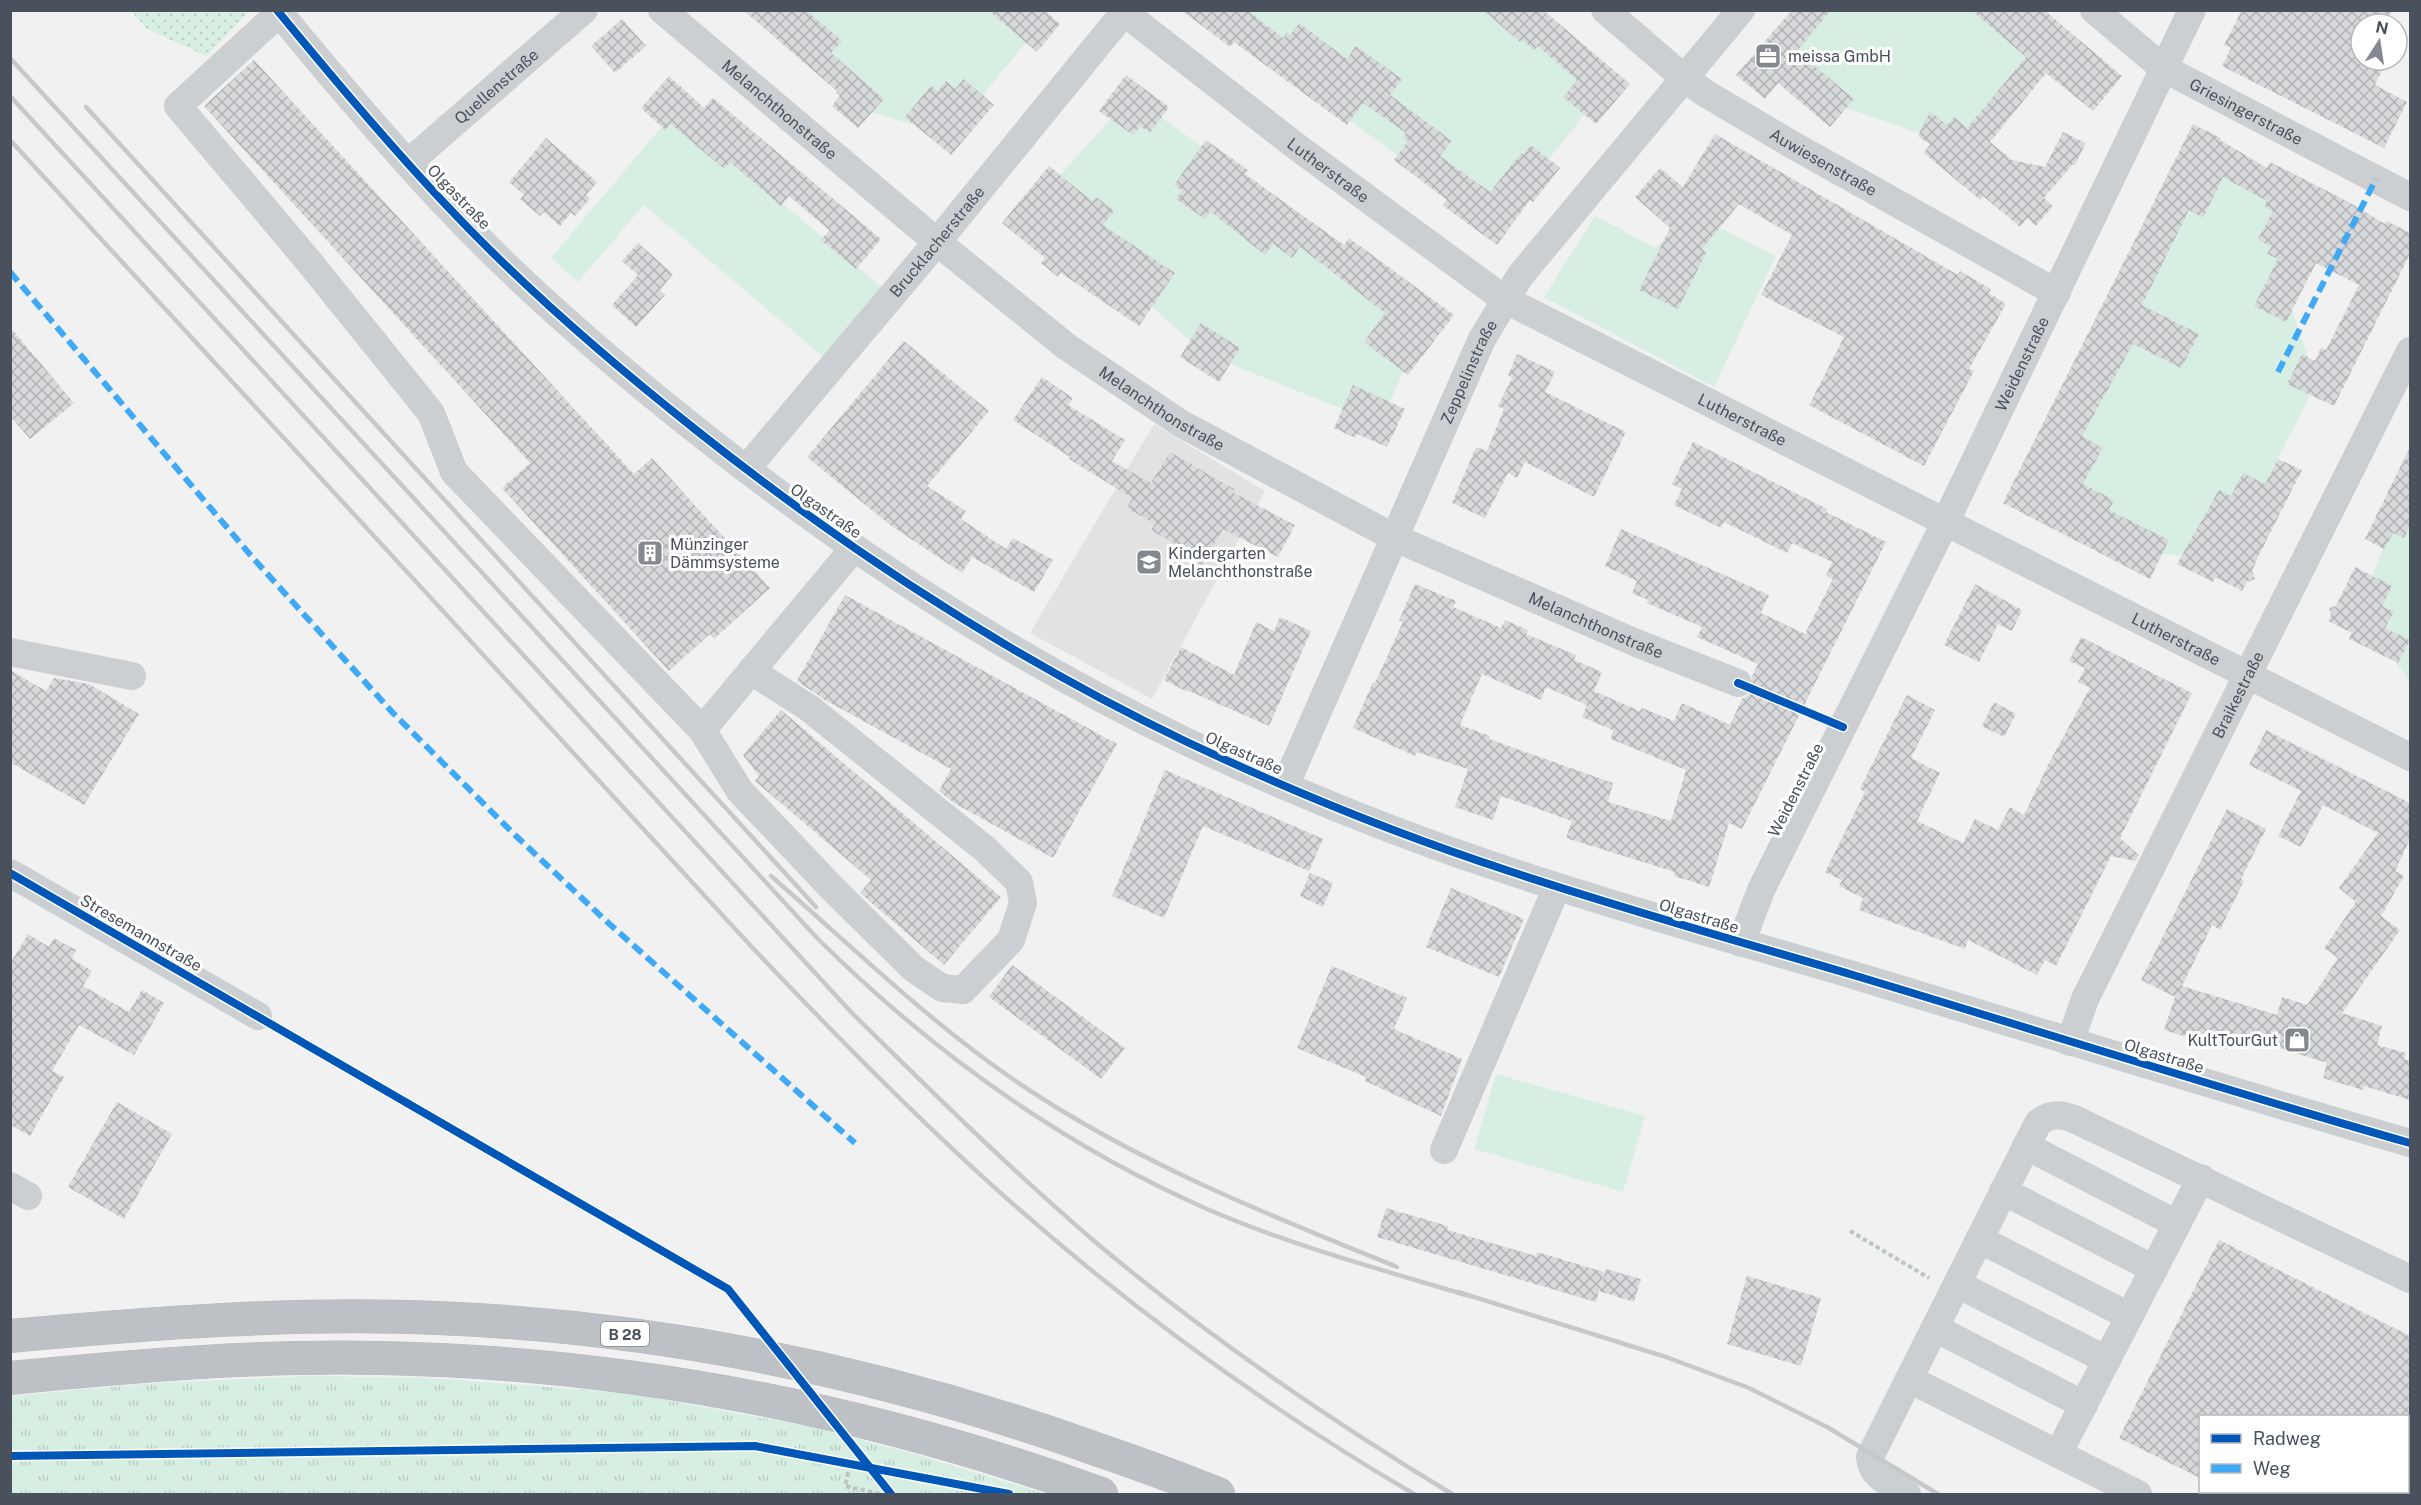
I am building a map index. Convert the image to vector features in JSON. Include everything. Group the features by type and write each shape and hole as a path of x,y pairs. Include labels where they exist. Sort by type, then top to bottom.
{"highway":[{"name":"B 28","path":"10,1336 225,1320 356,1317 494,1321 640,1336 735,1349 834,1370 931,1395 1024,1423 1218,1494"},
{"path":"10,1378 157,1365 300,1358 382,1358 546,1367 704,1388 813,1408 921,1436 1101,1494"}],"street":[{"name":"Quellenstraße","path":"408,163 584,10"},
{"name":"Melanchthonstraße","path":"662,10 937,242 1067,347 1180,423 1395,538 1634,642 1738,683"},
{"name":"Auwiesenstraße","path":"1605,10 1684,78 1791,144 2057,293"},
{"name":"Zeppelinstraße","path":"1285,786 1482,339 1504,299 1532,261 1741,10"},
{"name":"Griesingerstraße","path":"2094,10 2163,68 2410,197"},
{"name":"Weidenstraße","path":"1741,943 1761,890 1945,523 2192,10"},
{"name":"Brucklacherstraße","path":"746,469 937,242 1124,11"},
{"name":"Lutherstraße","path":"1124,11 1297,147 1504,299 2410,757"},
{"name":"Olgastraße","path":"278,12 408,163 490,249 571,325 654,396 746,469 854,548 979,629 1107,700 1181,739 1285,786 1418,839 1557,887 2410,1143"},
{"path":"278,12 178,106 306,258 431,413 454,472 702,730 740,791 831,887 914,969 942,988 963,990 978,977 1011,940 1023,903 1019,882 985,849 809,708 751,671"},
{"name":"Braikestraße","path":"2070,1042 2085,999 2410,351"},
{"path":"702,730 854,548"},
{"path":"10,652 132,676"},
{"name":"Stresemannstraße","path":"10,873 258,1016"},
{"path":"1444,1150 1557,887"},
{"path":"1906,1494 1875,1473 1871,1466 1870,1456 2026,1146 2038,1123 2046,1117 2064,1116 2201,1178 2410,1279"},
{"path":"2026,1146 2177,1224"},
{"path":"2058,1454 2201,1178"},
{"path":"2003,1191 2154,1269"},
{"path":"1979,1239 2129,1316"},
{"path":"1957,1284 2107,1360"},
{"path":"1935,1328 2084,1405"},
{"path":"1909,1379 2138,1494"}],"path":[{"path":"840,1463 862,1467"},
{"path":"850,1465 845,1486 880,1494"}],"shaded area":[{"name":"Kindergarten Melanchthonstraße","path":"1154,424 1265,491 1152,699 1030,633"}],"green space":[{"path":"246,10 248,13 206,56 147,29 131,11"},
{"path":"1204,10 1490,11 1602,93 1495,226 1202,13"},
{"path":"1813,10 2007,11 2060,54 1948,143 1829,102 1769,65"},
{"path":"753,11 1008,11 1034,32 950,136 855,107"},
{"path":"1131,96 1431,310 1380,424 1205,354 1128,286 1022,218"},
{"path":"674,112 892,296 833,365 644,205 578,282 551,258"},
{"path":"2199,147 2276,188 2283,287 2317,381 2226,561 2142,551 2041,464"},
{"path":"1689,213 1776,256 1714,387 1544,297 1595,216 1656,248"},
{"path":"2410,481 2410,683 2360,608"},
{"path":"1496,1074 1645,1116 1623,1192 1474,1149"},
{"path":"311,1376 431,1378 627,1393 817,1428 918,1455 1046,1494 11,1494 10,1396 157,1383"}],"building":[{"path":"743,10 806,10 842,41 831,53 884,99 858,128 832,106 840,96 837,91"},
{"path":"988,10 1044,10 1060,24 1037,52"},
{"path":"1181,10 1247,10 1283,38 1287,33 1290,35 1299,23 1347,59 1356,46 1402,79 1390,95 1452,141 1440,156 1490,192 1521,153 1523,155 1531,145 1560,168 1533,202 1530,200 1497,245 1442,205 1447,200 1394,160 1408,141 1403,137 1406,133 1363,103 1347,125 1234,42 1230,47"},
{"path":"1483,10 1543,10 1630,84 1596,124 1563,97 1577,80 1538,46 1534,50 1523,40 1520,42"},
{"path":"1792,10 1831,10 1797,51 1854,99 1830,127 1778,83 1765,99 1736,75"},
{"path":"1971,10 2044,10 2122,76 2093,111 2046,73 1990,142 2012,160 2045,167 2063,132 2086,143 2075,165 2073,164 2044,198 2053,206 2036,226 2027,218 2020,227 1983,196 1980,200 1924,153 1930,145 1918,136 1930,111 1947,125 1954,117 1967,128 2026,57"},
{"path":"2242,10 2392,10 2391,12 2349,12 2349,72 2381,72 2375,85 2407,102 2384,148 2222,66 2231,48 2224,45"},
{"path":"622,19 646,46 615,73 591,46"},
{"path":"254,60 634,474 652,458 770,588 714,639 710,634 669,671 502,488 530,463 204,106"},
{"path":"1126,75 1169,107 1150,133 1140,126 1133,135 1099,111"},
{"path":"669,76 704,108 713,98 881,239 856,269 821,240 829,230 789,196 781,206 730,162 724,169 671,124 665,130 641,108"},
{"path":"964,79 994,105 951,155 905,117 931,86 938,91 946,81 955,89"},
{"path":"2193,124 2221,138 2220,140 2267,168 2270,162 2347,201 2385,224 2387,221 2410,233 2410,254 2334,406 2287,384 2302,354 2315,361 2321,348 2326,350 2359,285 2316,263 2286,322 2254,306 2278,259 2267,254 2271,247 2258,239 2273,211 2265,207 2267,201 2223,177 2203,218 2189,210 2142,305 2199,334 2181,368 2133,344 2082,436 2103,448 2083,484 2114,500 2109,510 2169,540 2150,579 2003,503"},
{"path":"1715,134 1958,275 1960,271 1991,289 1989,293 2006,304 1969,369 1974,371 1924,466 1809,405 1844,337 1761,295 1792,235 1739,204 1702,249 1706,253 1678,309 1639,290 1670,228 1635,197 1660,168 1683,187"},
{"path":"546,138 597,182 586,195 590,199 575,216 571,213 560,226 544,212 540,216 520,199 524,195 509,182"},
{"path":"1206,140 1248,170 1245,174 1344,245 1349,238 1454,315 1408,375 1364,342 1385,313 1300,247 1292,258 1273,244 1265,255 1210,211 1205,219 1176,199 1182,191 1174,185"},
{"path":"1049,166 1092,201 1096,197 1114,211 1103,225 1175,273 1139,326 1061,273 1058,277 1041,263 1045,258 1002,223"},
{"path":"638,243 673,274 660,290 665,295 636,327 612,305 638,275 622,261"},
{"path":"1201,323 1240,348 1219,382 1180,357"},
{"path":"10,327 74,403 30,439 10,416"},
{"path":"904,341 989,411 927,486 966,511 961,519 1006,549 1013,538 1053,560 1034,592 972,557 962,573 890,525 807,457"},
{"path":"1517,354 1555,372 1545,392 1626,432 1594,497 1525,462 1517,478 1508,473 1485,518 1452,503 1476,447 1487,451 1504,409 1498,406 1512,378 1508,375"},
{"path":"1042,377 1073,398 1068,405 1125,440 1112,461 1151,483 1170,452 1234,489 1232,492 1295,525 1278,557 1223,529 1202,565 1173,548 1175,544 1151,530 1155,524 1127,508 1132,498 1069,459 1070,457 1013,420"},
{"path":"1353,385 1405,409 1387,447 1357,434 1355,438 1334,428"},
{"path":"1693,442 1827,509 1826,512 1886,542 1742,829 1729,823 1709,887 1674,876 1675,872 1566,838 1572,821 1501,796 1493,820 1455,807 1468,769 1417,752 1415,756 1353,728 1403,622 1399,620 1415,584 1456,601 1453,607 1501,628 1505,620 1528,630 1526,634 1576,655 1574,660 1602,672 1594,691 1640,711 1642,708 1674,721 1682,703 1730,725 1742,699 1753,690 1752,676 1758,664 1697,637 1702,627 1647,603 1648,600 1632,593 1637,581 1605,566 1621,529 1769,595 1761,613 1805,634 1833,579 1826,576 1832,562 1792,543 1787,553 1724,522 1721,528 1674,505 1682,489 1672,484","holes":["1482,674 1541,700 1546,687 1587,705 1582,717 1613,730 1611,739 1686,770 1671,821 1608,802 1613,783 1489,739 1490,736 1460,725"]},
{"path":"2410,447 2410,526 2404,538 2393,533 2384,549 2365,539"},
{"path":"2278,459 2302,470 2258,557 2252,571 2255,579 2247,582 2242,591 2215,577 2213,582 2177,564 2219,490 2231,496 2243,473 2265,484"},
{"path":"2355,567 2392,586 2382,606 2394,612 2385,628 2410,640 2398,663 2349,639 2352,633 2328,621 2331,615 2329,608 2336,606"},
{"path":"1975,584 2022,610 2012,631 1998,624 1979,662 1944,645"},
{"path":"845,595 1117,744 1053,858 954,803 939,791 951,769 825,700 797,681"},
{"path":"1280,617 1311,631 1269,726 1164,680 1181,647 1234,675 1256,622 1274,631"},
{"path":"2081,637 2192,693 2120,838 2139,855 2136,861 2111,856 2056,966 2045,960 2037,975 1968,940 1965,949 1859,910 1863,898 1839,886 1842,880 1825,872 1865,792 1860,789 1907,695 1935,710 1911,758 1940,773 1917,821 1963,843 1975,819 1998,830 2010,807 2024,815 2090,688 2078,682 2085,668 2069,661"},
{"path":"10,670 46,691 54,678 89,684 139,714 84,805 10,762"},
{"path":"1994,702 2016,714 2004,737 1982,726"},
{"path":"781,710 1001,897 944,965 860,893 871,880 755,781 759,776 743,755"},
{"path":"2266,730 2410,803 2410,839 2395,871 2404,876 2381,916 2400,930 2342,1013 2382,1026 2377,1045 2406,1053 2404,1059 2410,1061 2410,1100 2364,1086 2363,1090 2323,1078 2327,1063 2232,1033 2227,1049 2164,1030 2175,997 2141,980 2227,809 2266,829 2241,879 2244,881 2220,930 2212,925 2182,986 2277,1015 2282,997 2307,1005 2338,958 2324,948 2356,902 2339,888 2378,833 2323,805 2301,847 2278,836 2301,791 2249,765"},
{"path":"1165,770 1323,839 1309,871 1203,826 1164,918 1112,896"},
{"path":"1310,873 1333,883 1323,907 1300,896"},
{"path":"1451,888 1524,919 1499,977 1426,947"},
{"path":"28,934 49,947 54,938 76,950 72,959 92,971 83,986 129,1012 142,990 164,1003 134,1055 79,1025 52,1071 64,1077 30,1136 10,1125 10,964"},
{"path":"1012,965 1125,1048 1101,1079 989,997"},
{"path":"1332,966 1407,998 1394,1029 1462,1059 1441,1116 1365,1081 1366,1077 1297,1048"},
{"path":"117,1102 172,1134 124,1219 68,1187"},
{"path":"1386,1208 1448,1226 1447,1230 1536,1256 1537,1252 1604,1272 1596,1302 1377,1237"},
{"path":"2219,1240 2410,1336 2410,1416 2199,1415 2199,1478 2119,1438"},
{"path":"1606,1269 1641,1279 1634,1302 1599,1291"},
{"path":"1747,1276 1821,1298 1801,1366 1727,1344"}],"railway":[{"path":"10,58 817,938 905,1019 1000,1092 1100,1155 1153,1183 1207,1209 1270,1234 1466,1295"},
{"path":"10,96 851,1012 940,1099 1062,1213 1179,1309 1313,1405 1452,1494"},
{"path":"86,107 816,907"},
{"path":"10,140 749,944 905,1104 1004,1196 1151,1317 1306,1427 1414,1494"},
{"path":"771,876 961,1041 1029,1090 1072,1117 1208,1188 1397,1267"},
{"path":"1458,1292 1666,1357 1749,1388 1827,1427 1938,1494"}],"marked path":[{"path":"2278,372 2376,179"},
{"path":"10,272 253,558 393,713 515,835 604,919 855,1143"}],"cycle path":[{"path":"277,10 382,135 477,237 537,295 631,377 754,475 872,560 995,638 1122,709 1187,742 1306,795 1427,843 1509,871 1638,912 2410,1143"},
{"path":"1738,683 1843,727"},
{"path":"10,873 728,1289 891,1494"},
{"path":"10,1456 755,1446 1009,1494"}],"place":[{"name":"meissa GmbH","path":"1768,56"},
{"name":"Münzinger Dämmsysteme","path":"650,553"},
{"name":"Kindergarten Melanchthonstraße","path":"1149,562"},
{"name":"KultTourGut","path":"2297,1040"}]}
